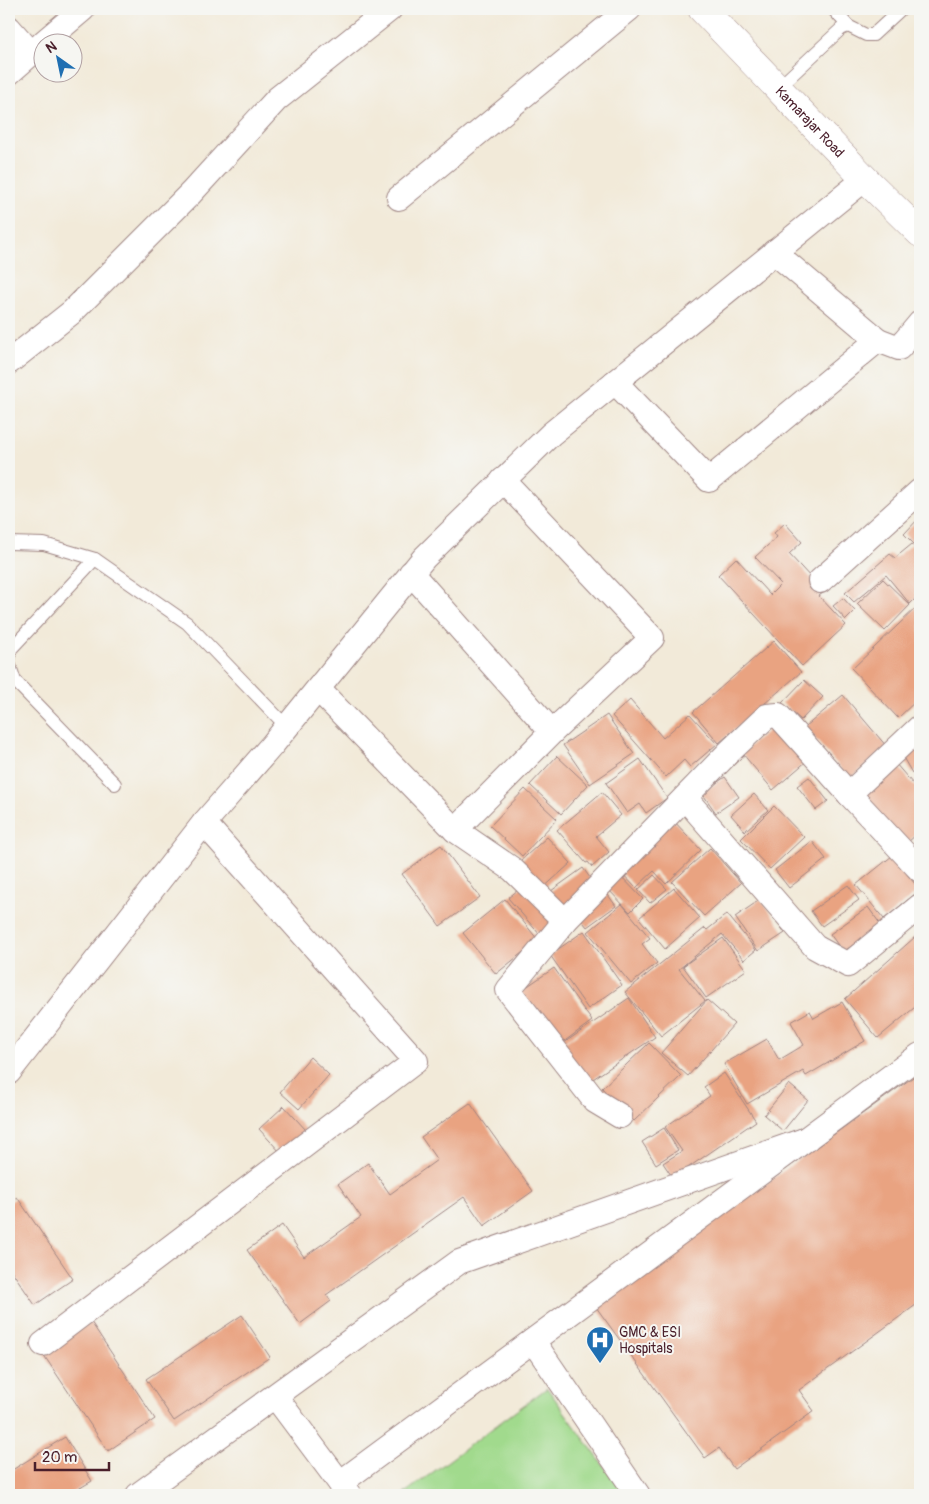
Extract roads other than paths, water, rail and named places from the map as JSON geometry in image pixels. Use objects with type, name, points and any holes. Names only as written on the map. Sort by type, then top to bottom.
[{"type":"main road","name":"Kamarajar Road","points":[[702,9],[865,179],[920,233]]},
{"type":"street","points":[[56,32],[83,9]]},
{"type":"street","points":[[9,362],[72,312],[191,193],[277,99],[390,9]]},
{"type":"street","points":[[399,198],[629,9]]},
{"type":"street","points":[[9,28],[32,43]]},
{"type":"street","points":[[9,73],[32,53]]},
{"type":"street","points":[[9,1072],[204,823],[287,727],[424,558],[551,434],[865,179]]},
{"type":"street","points":[[774,252],[878,340],[899,348],[920,323]]},
{"type":"street","points":[[614,382],[709,480],[878,340]]},
{"type":"street","points":[[455,830],[552,732],[652,638],[503,480]]},
{"type":"street","points":[[820,581],[920,491]]},
{"type":"street","points":[[411,573],[552,732]]},
{"type":"street","points":[[318,689],[455,830],[512,869],[564,921]]},
{"type":"street","points":[[620,1116],[595,1101],[508,990],[564,921],[767,716],[778,715],[920,870]]},
{"type":"street","points":[[849,794],[920,727]]},
{"type":"street","points":[[685,798],[815,947],[848,965],[920,906]]},
{"type":"street","points":[[43,1344],[416,1061],[204,823]]},
{"type":"street","points":[[275,1396],[344,1489],[533,1341],[920,1056]]},
{"type":"street","points":[[138,1495],[459,1262],[807,1139]]},
{"type":"street","points":[[533,1341],[638,1495]]},
{"type":"lane","points":[[833,9],[848,26],[866,35],[873,34],[901,9]]},
{"type":"lane","points":[[778,88],[842,28],[848,26]]},
{"type":"lane","points":[[9,543],[44,544],[95,559],[186,623],[287,727]]},
{"type":"lane","points":[[95,559],[9,661],[15,681],[114,784]]},
{"type":"place","name":"GMC & ESI Hospitals","points":[[600,1364]]}]
